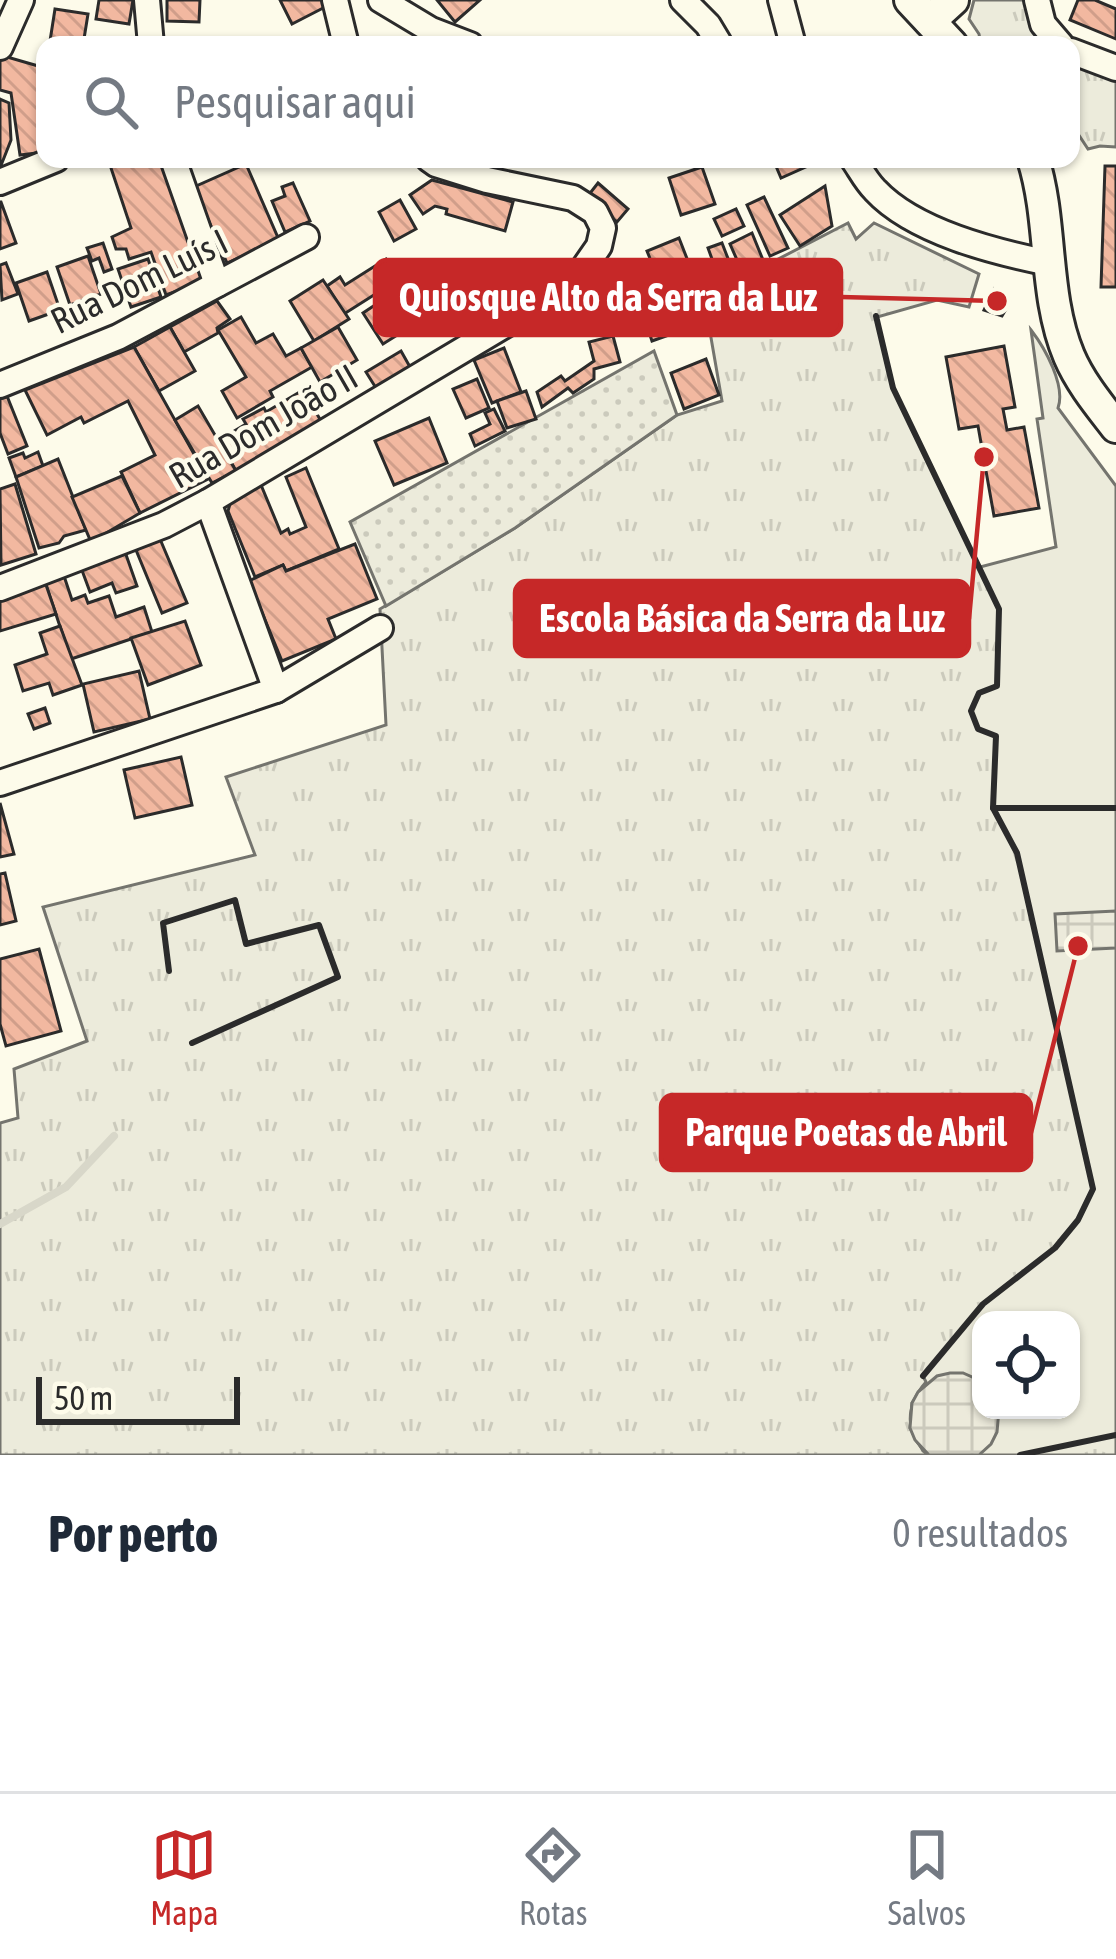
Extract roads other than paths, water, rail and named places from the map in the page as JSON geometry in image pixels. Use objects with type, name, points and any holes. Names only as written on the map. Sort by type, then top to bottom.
[{"type":"street","points":[[0,47],[21,0]]},
{"type":"street","points":[[146,0],[150,36]]},
{"type":"street","points":[[335,0],[344,36]]},
{"type":"street","points":[[381,0],[447,36]]},
{"type":"street","points":[[422,0],[431,30]]},
{"type":"street","points":[[683,0],[714,36]]},
{"type":"street","points":[[781,0],[791,36]]},
{"type":"street","points":[[1037,0],[1043,24],[1053,36]]},
{"type":"street","points":[[926,5],[946,36]]},
{"type":"street","points":[[1080,55],[1116,68]]},
{"type":"street","points":[[0,182],[36,167]]},
{"type":"street","points":[[176,168],[217,284]]},
{"type":"street","name":"Rua Dom João II","points":[[0,589],[164,525],[208,502],[523,314],[581,272],[599,246],[603,228],[595,212],[573,198],[449,168]]},
{"type":"street","points":[[859,168],[874,190],[906,215],[989,251],[1049,263]]},
{"type":"street","points":[[1036,168],[1069,355],[1116,428]]},
{"type":"street","name":"Rua Dom Luís I","points":[[0,385],[118,337],[306,237]]},
{"type":"street","points":[[208,502],[275,690]]},
{"type":"street","points":[[0,783],[275,690],[380,628]]},
{"type":"waterway","points":[[0,1224],[66,1187],[114,1136]]},
{"type":"place","name":"Quiosque Alto da Serra da Luz","points":[[997,301]]},
{"type":"place","name":"Escola Básica da Serra da Luz","points":[[984,457]]},
{"type":"place","name":"Parque Poetas de Abril","points":[[1078,946]]}]
